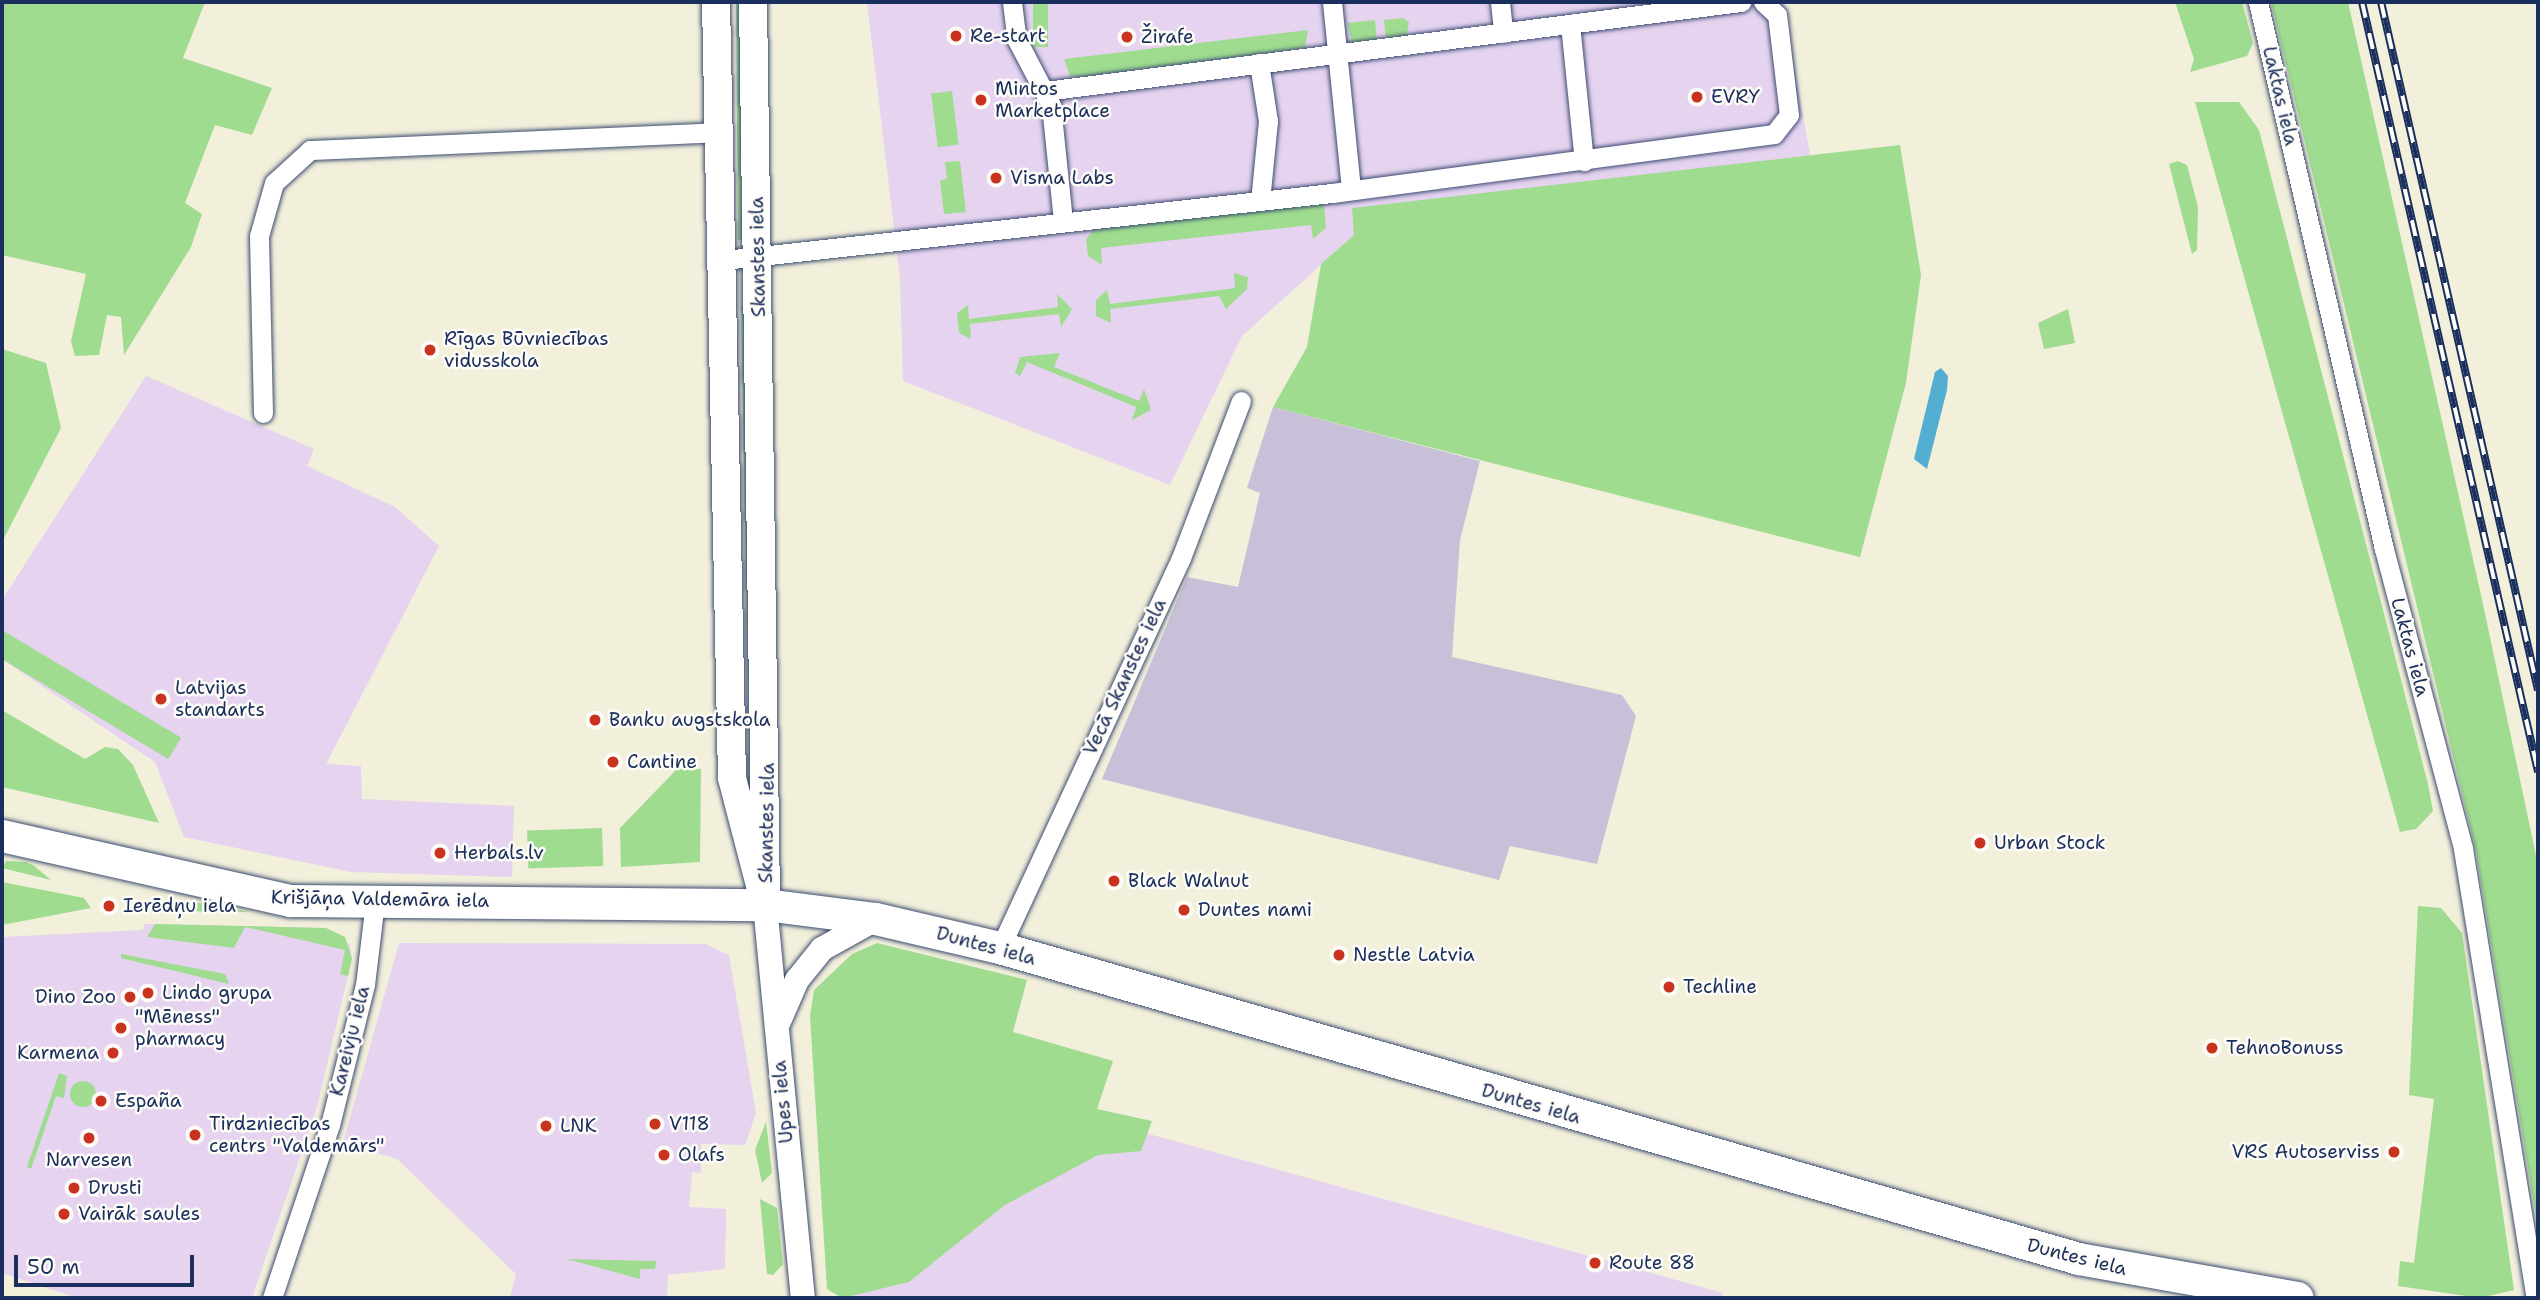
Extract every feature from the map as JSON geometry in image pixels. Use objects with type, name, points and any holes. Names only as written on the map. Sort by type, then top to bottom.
[{"type":"main road","name":"Skanstes iela","points":[[716,2],[724,260],[732,778],[765,905]]},
{"type":"main road","name":"Skanstes iela","points":[[753,2],[765,905]]},
{"type":"main road","name":"Krišjāņa Valdemāra iela","points":[[2,836],[225,891],[291,901],[765,905]]},
{"type":"main road","name":"Duntes iela","points":[[765,905],[876,919],[1000,948],[1998,1237],[2156,1275],[2298,1298]]},
{"type":"street","points":[[1012,2],[1017,40],[1045,91],[1063,222]]},
{"type":"street","points":[[1332,2],[1351,190]]},
{"type":"street","points":[[1500,2],[1503,33]]},
{"type":"street","points":[[1045,91],[1741,2]]},
{"type":"street","points":[[724,260],[1259,201],[1774,135],[1789,115],[1777,15],[1763,2]]},
{"type":"street","name":"Laktas iela","points":[[2258,2],[2381,537],[2463,849],[2536,1298]]},
{"type":"street","points":[[1570,24],[1584,161]]},
{"type":"street","points":[[1259,63],[1268,121],[1259,201]]},
{"type":"street","points":[[263,413],[259,236],[274,183],[310,150],[719,132]]},
{"type":"street","name":"Vecā Skanstes iela","points":[[1000,948],[1181,558],[1241,401]]},
{"type":"street","name":"Kareivju iela","points":[[272,1298],[330,1125],[365,985],[375,901]]},
{"type":"street","name":"Upes iela","points":[[765,905],[803,1298]]},
{"type":"street","points":[[777,1027],[797,979],[822,949],[876,919]]},
{"type":"shaded area","points":[[867,2],[1783,2],[1810,155],[1606,181],[1354,235],[1242,336],[1170,485],[903,381],[900,278]]},
{"type":"shaded area","points":[[146,376],[314,449],[307,466],[395,507],[439,546],[326,764],[361,766],[362,799],[514,806],[512,877],[351,872],[184,837],[155,762],[2,659],[2,600]]},
{"type":"shaded area","points":[[1273,407],[1480,461],[1460,540],[1452,657],[1622,695],[1636,716],[1597,864],[1510,846],[1499,880],[1102,779],[1187,577],[1238,587],[1260,493],[1247,488]]},
{"type":"shaded area","name":"Tirdzniecības centrs \"Valdemārs\"","points":[[144,924],[326,928],[350,945],[352,959],[317,1107],[252,1298],[77,1298],[2,1273],[2,937],[143,930]]},
{"type":"shaded area","points":[[399,943],[705,944],[729,955],[756,1113],[745,1145],[701,1144],[701,1173],[692,1172],[689,1207],[726,1209],[725,1269],[668,1275],[667,1298],[510,1298],[516,1274],[397,1159],[343,1143]]},
{"type":"shaded area","points":[[829,1075],[1084,1116],[1723,1293],[1721,1298],[846,1298]]},
{"type":"green space","points":[[2,2],[205,2],[183,58],[272,88],[252,135],[215,125],[185,203],[202,214],[191,247],[124,355],[121,317],[107,315],[99,355],[75,356],[71,341],[86,274],[2,255]]},
{"type":"green space","points":[[736,2],[742,2],[747,240],[738,240]]},
{"type":"green space","points":[[1033,2],[1048,2],[1048,47],[1033,47]]},
{"type":"green space","points":[[2175,2],[2242,2],[2253,43],[2247,56],[2190,72],[2194,59]]},
{"type":"green space","points":[[2271,2],[2348,2],[2483,604],[2538,865],[2538,1229],[2476,851]]},
{"type":"green space","points":[[1403,18],[1409,22],[1406,38],[1386,40],[1384,20]]},
{"type":"green space","points":[[1375,20],[1377,43],[1352,43],[1347,23]]},
{"type":"green space","points":[[1308,30],[1305,48],[1081,77],[1070,76],[1064,59]]},
{"type":"green space","points":[[952,91],[959,145],[938,147],[931,94]]},
{"type":"green space","points":[[2195,102],[2239,102],[2259,130],[2428,784],[2433,811],[2416,829],[2400,832]]},
{"type":"green space","points":[[1900,145],[1921,275],[1906,383],[1860,557],[1273,407],[1307,347],[1321,264],[1354,235],[1352,208]]},
{"type":"green space","points":[[960,161],[966,212],[944,214],[940,180],[947,179],[945,162]]},
{"type":"green space","points":[[2178,161],[2187,165],[2198,207],[2197,250],[2192,254],[2169,164]]},
{"type":"green space","points":[[1324,203],[1326,228],[1313,239],[1311,225],[1101,248],[1102,265],[1088,256],[1086,239],[1095,229]]},
{"type":"green space","points":[[1234,273],[1248,277],[1247,289],[1226,309],[1219,296],[1110,309],[1111,323],[1096,316],[1096,300],[1107,290],[1110,304],[1235,288]]},
{"type":"green space","points":[[1057,294],[1072,309],[1061,327],[1059,314],[970,324],[971,339],[959,333],[957,313],[968,305],[969,319],[1058,307]]},
{"type":"green space","points":[[741,306],[748,306],[756,772],[750,773]]},
{"type":"green space","points":[[2068,309],[2075,343],[2044,349],[2038,323]]},
{"type":"green space","points":[[2,349],[46,363],[61,428],[2,542]]},
{"type":"green space","points":[[1060,353],[1054,367],[1139,401],[1144,389],[1151,410],[1132,420],[1136,407],[1027,362],[1020,376],[1015,373],[1020,357]]},
{"type":"green space","points":[[2,630],[181,738],[168,759],[2,659]]},
{"type":"green space","points":[[2,710],[85,759],[105,747],[118,749],[133,765],[159,823],[2,787]]},
{"type":"green space","points":[[677,769],[701,769],[700,862],[621,867],[620,828]]},
{"type":"green space","points":[[602,828],[603,866],[528,869],[527,831]]},
{"type":"green space","points":[[6,861],[26,862],[51,880],[2,868]]},
{"type":"green space","points":[[2,882],[84,898],[91,908],[2,925]]},
{"type":"green space","points":[[169,900],[249,912],[157,911],[141,903]]},
{"type":"green space","points":[[2418,906],[2441,908],[2462,933],[2514,1290],[2480,1298],[2398,1286],[2400,1261],[2414,1263],[2434,1099],[2409,1095]]},
{"type":"green space","points":[[155,924],[326,928],[345,937],[352,959],[348,976],[340,974],[345,950],[245,927],[234,948],[147,937]]},
{"type":"green space","points":[[877,943],[1027,980],[1013,1032],[1113,1061],[1097,1109],[1152,1121],[1141,1151],[1098,1155],[1005,1205],[909,1282],[842,1298],[827,1289],[810,1016],[814,990],[852,954]]},
{"type":"green space","points":[[121,954],[225,974],[229,984],[121,958]]},
{"type":"green space","points":[[59,1073],[67,1076],[64,1098],[56,1096],[31,1169],[27,1167]]},
{"type":"green space","points":[[83,1081],[92,1085],[96,1094],[92,1103],[83,1107],[74,1103],[70,1094],[74,1085]]},
{"type":"green space","points":[[766,1122],[772,1173],[762,1183],[755,1150]]},
{"type":"green space","points":[[760,1199],[777,1208],[783,1264],[773,1275],[767,1274]]},
{"type":"green space","points":[[567,1259],[656,1261],[655,1269],[640,1269],[640,1279]]},
{"type":"water","points":[[1941,368],[1948,376],[1947,390],[1927,469],[1914,459],[1935,372]]},
{"type":"railway","points":[[2362,2],[2538,772]]},
{"type":"railway","points":[[2381,2],[2538,690]]},
{"type":"place","name":"Re-start","points":[[956,36]]},
{"type":"place","name":"Žirafe","points":[[1127,37]]},
{"type":"place","name":"EVRY","points":[[1697,97]]},
{"type":"place","name":"Mintos Marketplace","points":[[981,100]]},
{"type":"place","name":"Visma Labs","points":[[996,178]]},
{"type":"place","name":"Rīgas Būvniecības vidusskola","points":[[430,350]]},
{"type":"place","name":"Latvijas standarts","points":[[161,699]]},
{"type":"place","name":"Banku augstskola","points":[[595,720]]},
{"type":"place","name":"Cantine","points":[[613,762]]},
{"type":"place","name":"Urban Stock","points":[[1980,843]]},
{"type":"place","name":"Herbals.lv","points":[[440,853]]},
{"type":"place","name":"Black Walnut","points":[[1114,881]]},
{"type":"place","name":"Ierēdņu iela","points":[[109,906]]},
{"type":"place","name":"Duntes nami","points":[[1184,910]]},
{"type":"place","name":"Nestle Latvia","points":[[1339,955]]},
{"type":"place","name":"Techline","points":[[1669,987]]},
{"type":"place","name":"Lindo grupa","points":[[148,993]]},
{"type":"place","name":"Dino Zoo","points":[[130,997]]},
{"type":"place","name":"\"Mēness\" pharmacy","points":[[121,1028]]},
{"type":"place","name":"TehnoBonuss","points":[[2212,1048]]},
{"type":"place","name":"Karmena","points":[[113,1053]]},
{"type":"place","name":"España","points":[[101,1101]]},
{"type":"place","name":"V118","points":[[655,1124]]},
{"type":"place","name":"LNK","points":[[546,1126]]},
{"type":"place","name":"Tirdzniecības centrs \"Valdemārs\"","points":[[195,1135]]},
{"type":"place","name":"Narvesen","points":[[89,1138]]},
{"type":"place","name":"VRS Autoserviss","points":[[2394,1152]]},
{"type":"place","name":"Olafs","points":[[664,1155]]},
{"type":"place","name":"Drusti","points":[[74,1188]]},
{"type":"place","name":"Vairāk saules","points":[[64,1214]]},
{"type":"place","name":"Route 88","points":[[1595,1263]]}]
